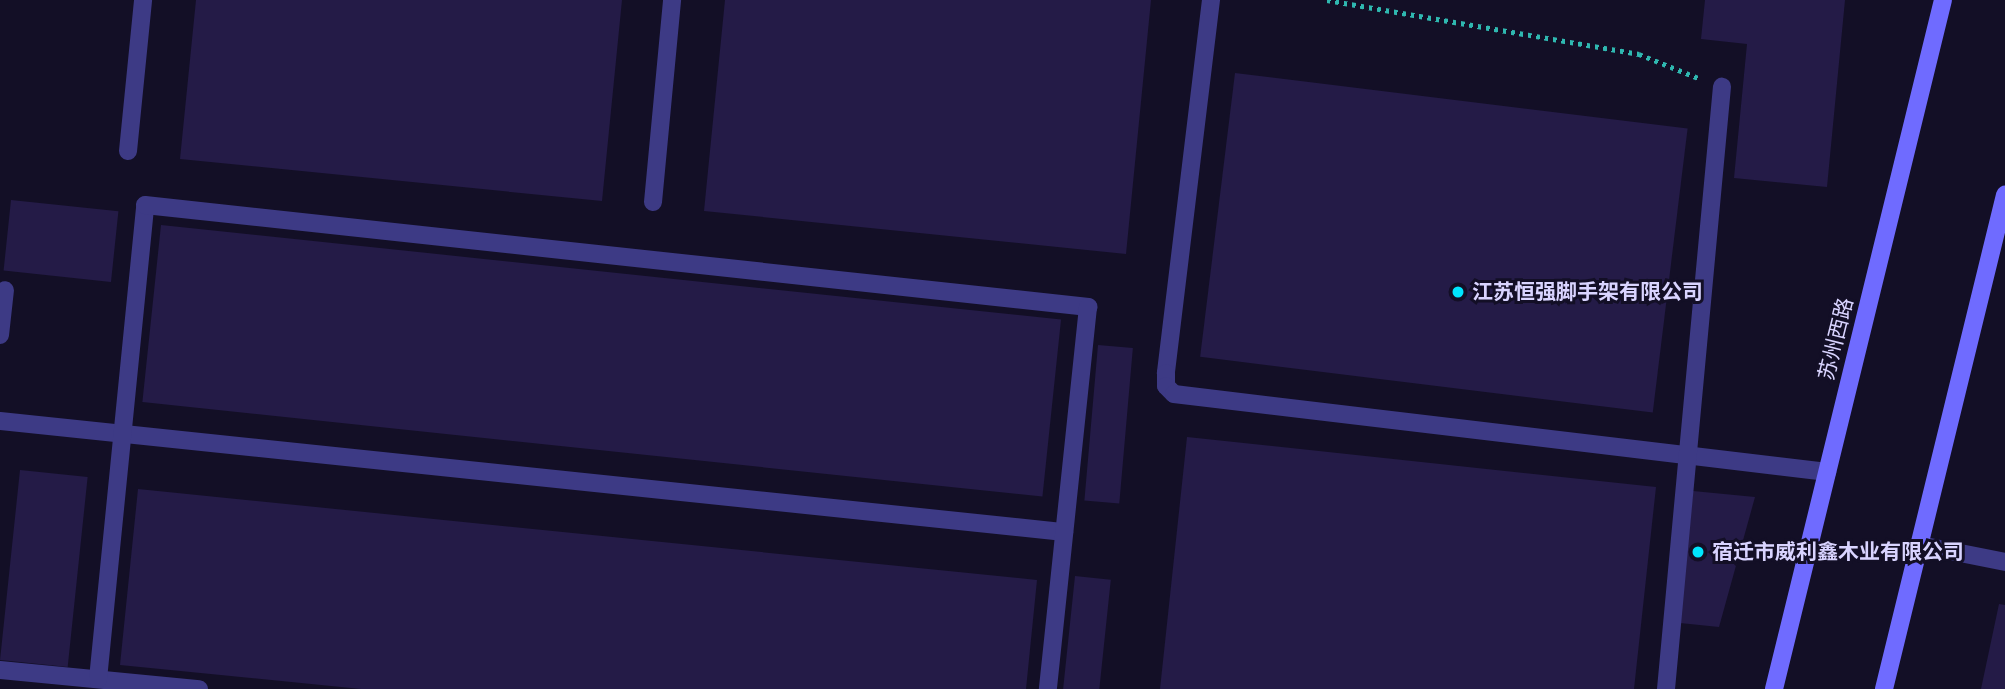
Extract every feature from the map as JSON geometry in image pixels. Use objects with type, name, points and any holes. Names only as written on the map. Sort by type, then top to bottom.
[{"type":"main road","name":"苏州西路","points":[[1774,689],[1943,0]]},
{"type":"main road","points":[[1884,689],[2005,195]]},
{"type":"lane","points":[[128,151],[143,0]]},
{"type":"lane","points":[[653,202],[672,0]]},
{"type":"lane","points":[[1212,0],[1166,386],[1191,396],[1827,472]]},
{"type":"lane","points":[[1666,689],[1722,87]]},
{"type":"lane","points":[[98,679],[145,205],[1088,307],[1048,689]]},
{"type":"lane","points":[[0,335],[5,290]]},
{"type":"lane","points":[[0,421],[1064,532]]},
{"type":"lane","points":[[1920,545],[2005,562]]},
{"type":"lane","points":[[0,670],[199,689]]},
{"type":"path","points":[[1326,0],[1639,54],[1722,87]]},
{"type":"building","points":[[196,0],[622,0],[602,201],[180,159]]},
{"type":"building","points":[[725,0],[1151,0],[1126,254],[704,211]]},
{"type":"building","points":[[1705,0],[1845,0],[1827,187],[1734,178],[1747,44],[1701,39]]},
{"type":"building","points":[[1235,73],[1688,129],[1653,412],[1200,357]]},
{"type":"building","points":[[11,200],[118,211],[111,282],[4,271]]},
{"type":"building","points":[[161,225],[1061,320],[1042,497],[142,402]]},
{"type":"building","points":[[1098,345],[1133,348],[1119,503],[1084,500]]},
{"type":"building","points":[[1187,437],[1656,487],[1634,689],[1160,689]]},
{"type":"building","points":[[20,470],[88,477],[68,667],[0,660]]},
{"type":"building","points":[[138,489],[1037,580],[1026,689],[361,689],[120,665]]},
{"type":"building","points":[[1693,491],[1755,497],[1719,627],[1680,623]]},
{"type":"building","points":[[1075,576],[1111,580],[1099,689],[1063,689]]},
{"type":"building","points":[[1999,604],[2005,605],[2005,689],[1981,689]]},
{"type":"place","name":"江苏恒强脚手架有限公司","points":[[1458,292]]},
{"type":"place","name":"宿迁市威利鑫木业有限公司","points":[[1698,552]]}]
